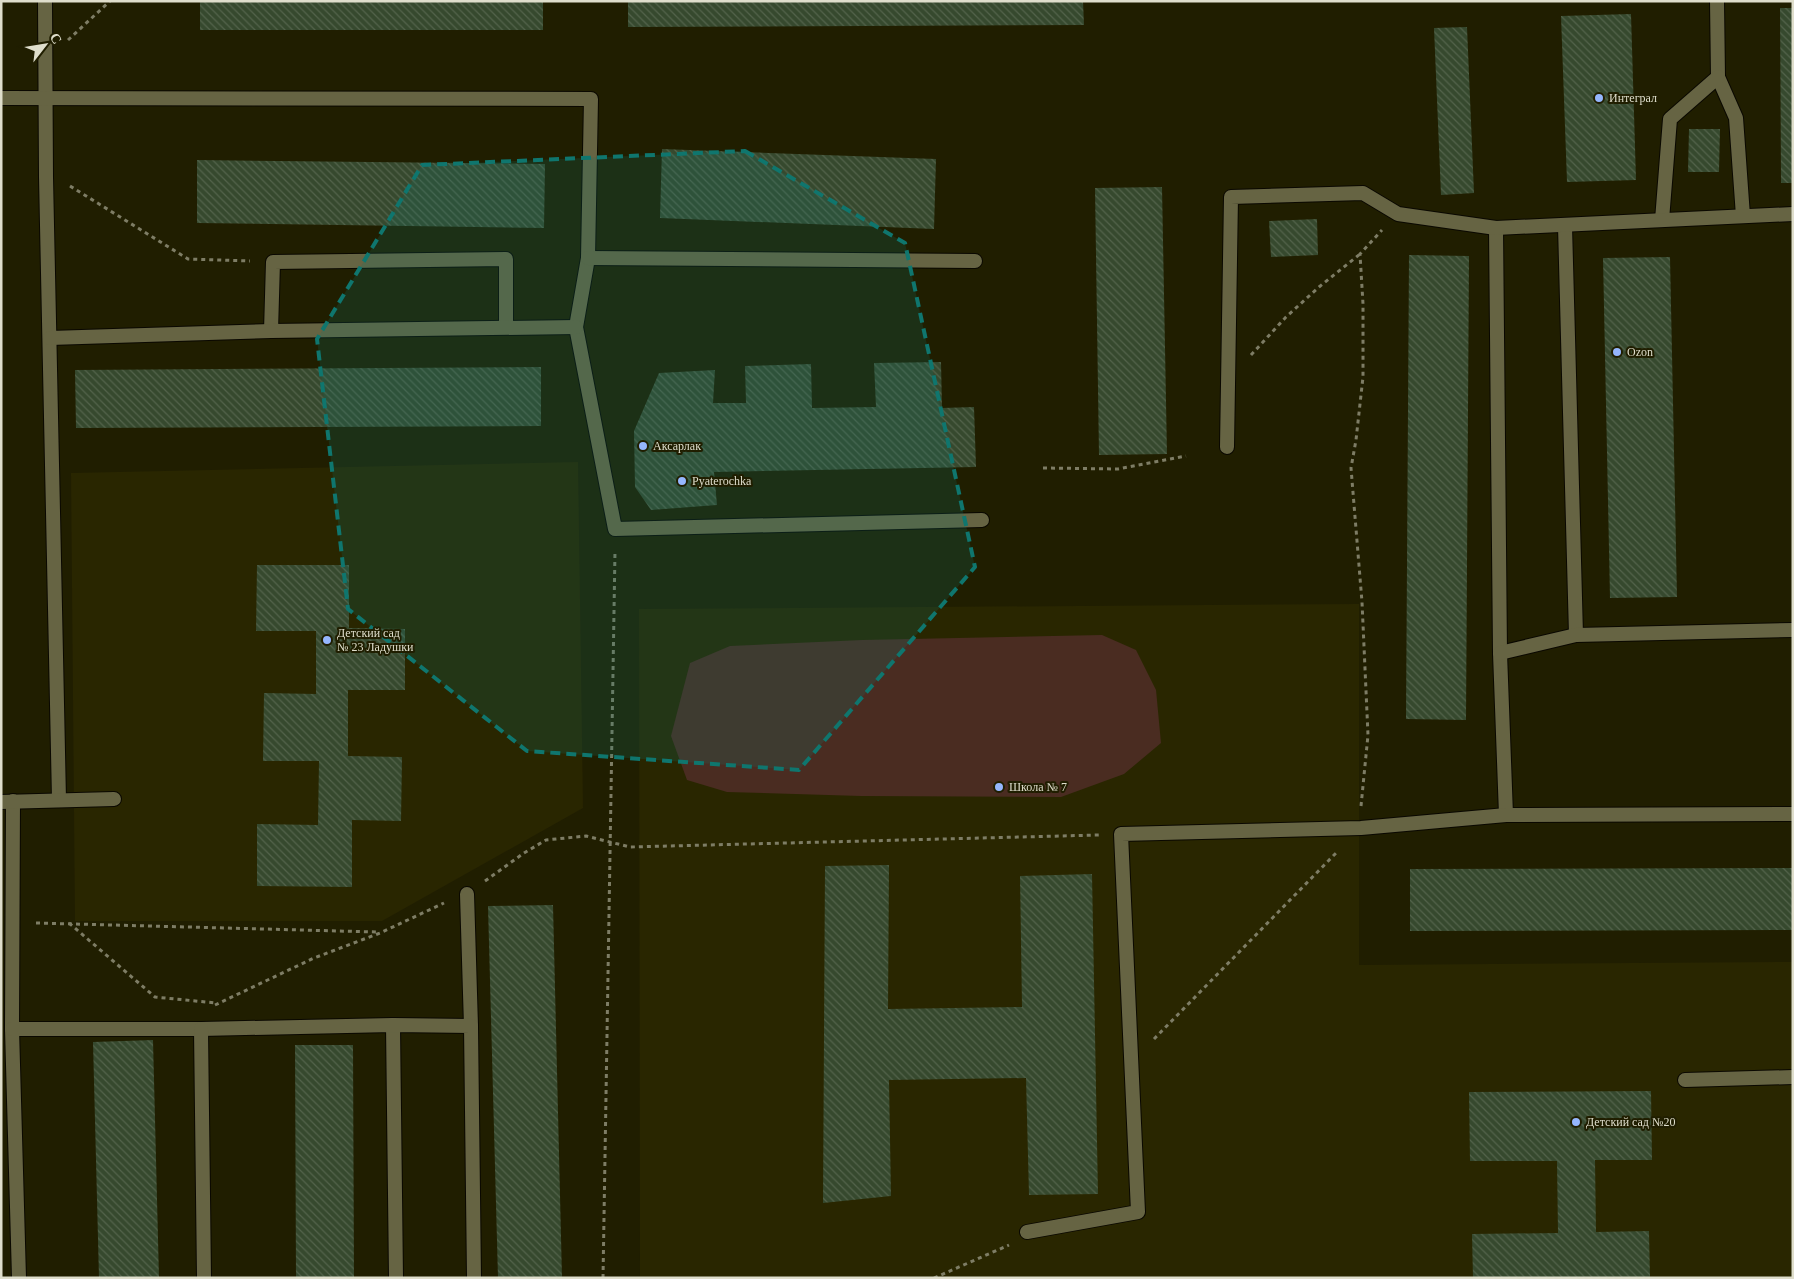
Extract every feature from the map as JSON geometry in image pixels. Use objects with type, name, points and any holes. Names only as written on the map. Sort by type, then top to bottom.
[{"type":"lane","points":[[45,1],[46,177],[59,800]]},
{"type":"lane","points":[[1717,1],[1718,77],[1736,118],[1743,216]]},
{"type":"lane","points":[[1662,220],[1670,119],[1718,77]]},
{"type":"lane","points":[[1,98],[591,99],[588,258],[576,327],[615,530],[982,520]]},
{"type":"lane","points":[[1228,447],[1231,197],[1363,193],[1398,214],[1496,228],[1793,214]]},
{"type":"lane","points":[[1565,226],[1576,635]]},
{"type":"lane","points":[[1496,228],[1500,653],[1506,816]]},
{"type":"lane","points":[[588,258],[975,261]]},
{"type":"lane","points":[[271,331],[273,262],[506,259],[506,327]]},
{"type":"lane","points":[[50,338],[271,331],[576,327]]},
{"type":"lane","points":[[1500,653],[1576,635],[1793,630]]},
{"type":"lane","points":[[19,1278],[12,1029],[12,922],[7,802],[114,799]]},
{"type":"lane","points":[[1027,1232],[1138,1212],[1121,834],[1361,828],[1506,816],[1793,814]]},
{"type":"lane","points":[[467,894],[472,1026],[474,1278]]},
{"type":"lane","points":[[12,1029],[201,1029],[393,1025],[472,1026]]},
{"type":"lane","points":[[393,1025],[396,1278]]},
{"type":"lane","points":[[201,1029],[204,1278]]},
{"type":"lane","points":[[1685,1080],[1793,1078]]},
{"type":"path","points":[[45,62],[110,1]]},
{"type":"path","points":[[46,177],[54,177],[188,259],[273,262]]},
{"type":"path","points":[[1228,377],[1256,351],[1286,317],[1360,254],[1398,214]]},
{"type":"path","points":[[1132,1062],[1361,828],[1361,797],[1368,734],[1362,602],[1351,468],[1363,377],[1363,304],[1360,254]]},
{"type":"path","points":[[1043,468],[1118,468],[1186,456]]},
{"type":"path","points":[[603,1278],[615,530]]},
{"type":"path","points":[[69,923],[155,997],[216,1003],[314,958],[467,894],[546,840],[586,836],[630,847],[1121,834]]},
{"type":"path","points":[[12,922],[380,932]]},
{"type":"path","points":[[201,1029],[216,1003]]},
{"type":"path","points":[[934,1278],[1008,1246],[1027,1232]]},
{"type":"highlighted area","points":[[745,151],[905,243],[975,567],[799,770],[527,751],[348,609],[317,339],[422,165]]},
{"type":"shaded area","name":"Детский сад № 23 Ладушки","points":[[578,462],[583,808],[382,921],[75,921],[71,473]]},
{"type":"shaded area","name":"Школа № 7","points":[[1359,604],[1359,965],[1793,962],[1793,1278],[640,1278],[639,609]]},
{"type":"shaded area","points":[[1102,635],[1136,650],[1156,690],[1161,743],[1124,774],[1061,797],[861,796],[727,792],[687,780],[671,736],[690,663],[730,646],[862,640]]},
{"type":"building","points":[[200,1],[543,1],[543,30],[200,30]]},
{"type":"building","points":[[628,1],[1083,1],[1084,25],[628,27]]},
{"type":"building","points":[[1780,8],[1793,8],[1793,183],[1781,183]]},
{"type":"building","name":"Интеграл","points":[[1631,14],[1636,180],[1567,182],[1561,16]]},
{"type":"building","points":[[1467,27],[1474,193],[1441,195],[1434,28]]},
{"type":"building","points":[[1689,129],[1720,129],[1719,172],[1688,172]]},
{"type":"building","points":[[662,149],[936,159],[934,229],[660,218]]},
{"type":"building","points":[[197,160],[545,164],[544,228],[197,223]]},
{"type":"building","points":[[1162,187],[1167,454],[1099,455],[1095,188]]},
{"type":"building","points":[[1317,219],[1318,255],[1271,257],[1269,221]]},
{"type":"building","points":[[1409,255],[1469,256],[1466,720],[1406,719]]},
{"type":"building","points":[[1670,257],[1677,597],[1610,598],[1603,258]]},
{"type":"building","points":[[941,362],[942,408],[974,407],[976,467],[714,472],[717,505],[651,510],[635,487],[634,431],[659,373],[715,370],[713,403],[746,403],[745,366],[811,364],[812,408],[876,407],[874,363]]},
{"type":"building","points":[[541,367],[541,426],[76,428],[75,370]]},
{"type":"building","points":[[257,565],[349,565],[349,628],[405,629],[405,690],[348,690],[348,756],[402,757],[401,821],[352,820],[352,887],[257,886],[257,824],[318,825],[319,761],[263,761],[264,693],[316,694],[316,631],[256,631]]},
{"type":"building","points":[[889,865],[888,1009],[1022,1007],[1020,876],[1092,874],[1098,1194],[1029,1195],[1026,1078],[889,1080],[891,1196],[823,1203],[825,866]]},
{"type":"building","points":[[1793,868],[1793,930],[1410,931],[1410,869]]},
{"type":"building","points":[[553,905],[562,1278],[498,1278],[488,906]]},
{"type":"building","points":[[153,1040],[159,1278],[99,1278],[93,1042]]},
{"type":"building","points":[[295,1045],[353,1045],[354,1278],[296,1278]]},
{"type":"building","points":[[1651,1091],[1652,1160],[1595,1160],[1596,1232],[1649,1231],[1650,1278],[1473,1278],[1472,1234],[1558,1233],[1557,1161],[1470,1161],[1469,1092]]},
{"type":"place","name":"Интеграл","points":[[1599,98]]},
{"type":"place","name":"Ozon","points":[[1617,352]]},
{"type":"place","name":"Аксарлак","points":[[643,446]]},
{"type":"place","name":"Pyaterochka","points":[[682,481]]},
{"type":"place","name":"Детский сад № 23 Ладушки","points":[[327,640]]},
{"type":"place","name":"Школа № 7","points":[[999,787]]},
{"type":"place","name":"Детский сад №20","points":[[1576,1122]]}]
